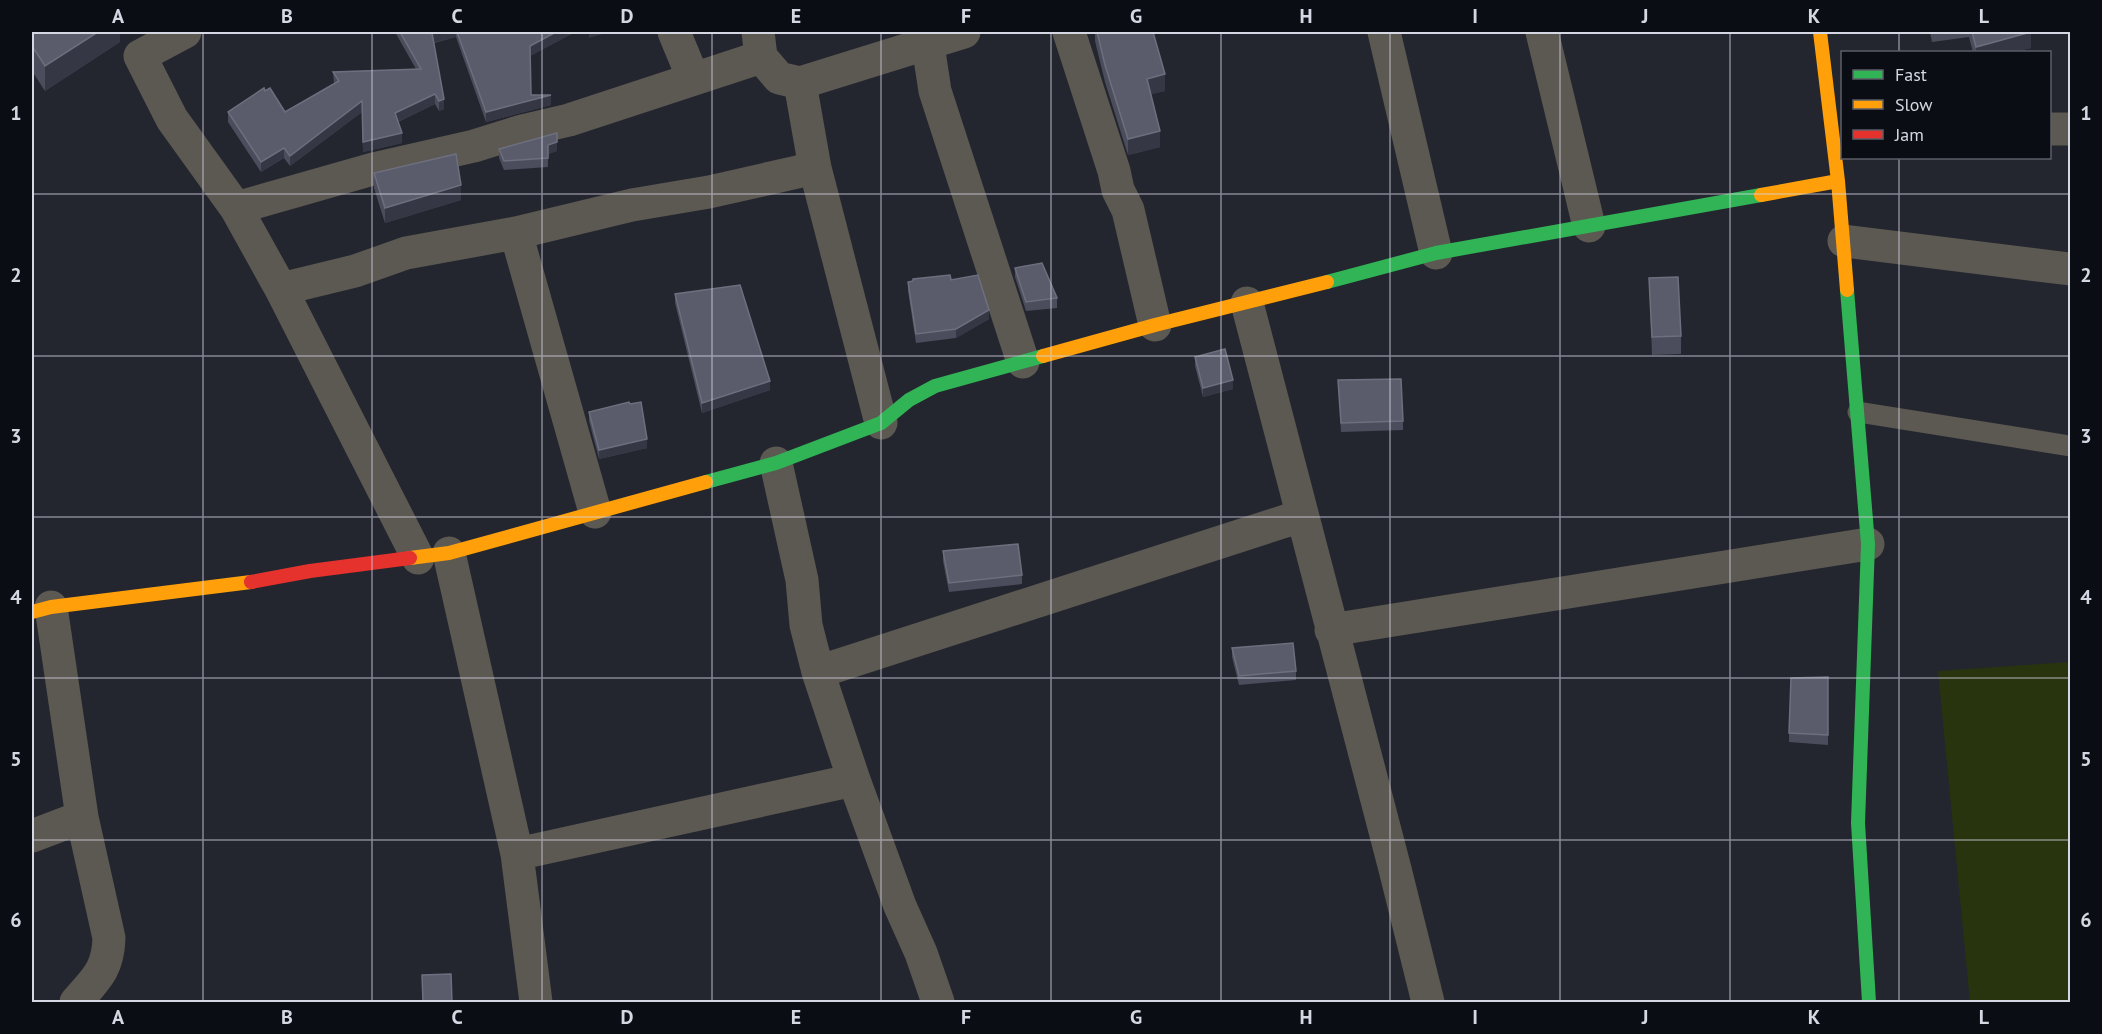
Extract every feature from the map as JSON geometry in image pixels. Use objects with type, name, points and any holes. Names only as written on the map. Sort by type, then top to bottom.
[{"type":"street","points":[[185,32],[140,56],[172,119],[236,208],[434,556],[517,854],[536,1002]]},
{"type":"street","points":[[674,32],[693,78]]},
{"type":"street","points":[[236,208],[374,169],[474,146],[569,120],[693,78],[759,44],[778,78],[800,83],[927,37],[964,32]]},
{"type":"street","points":[[1069,32],[1114,171],[1118,190],[1128,210],[1155,325]]},
{"type":"street","points":[[1384,32],[1436,253]]},
{"type":"street","points":[[1542,32],[1589,226]]},
{"type":"street","points":[[1820,32],[1838,138],[1838,181],[1868,544],[1858,823],[1869,1002]]},
{"type":"street","points":[[927,37],[935,91],[1023,362]]},
{"type":"street","points":[[800,83],[815,168],[881,423]]},
{"type":"street","points":[[2051,129],[2070,129]]},
{"type":"street","points":[[281,289],[355,271],[406,253],[516,232],[632,205],[710,192],[815,168]]},
{"type":"street","points":[[76,1002],[100,974],[108,956],[109,938],[82,817],[41,610],[270,579],[310,571],[434,556],[776,463],[881,423],[909,400],[935,386],[1155,325],[1436,253],[1838,181]]},
{"type":"street","points":[[516,232],[595,512]]},
{"type":"street","points":[[1844,241],[2070,269]]},
{"type":"street","points":[[1247,303],[1428,1002]]},
{"type":"street","points":[[776,463],[802,580],[806,625],[819,672],[854,780],[938,1002]]},
{"type":"street","points":[[819,672],[1301,516]]},
{"type":"street","points":[[1331,630],[1868,544]]},
{"type":"street","points":[[517,854],[854,780]]},
{"type":"street","points":[[32,836],[82,817]]},
{"type":"lane","points":[[1858,412],[2070,446]]},
{"type":"green space","points":[[2070,662],[2070,1002],[1970,1002],[1938,671]]},
{"type":"building","points":[[32,32],[98,32],[45,66],[32,46]]},
{"type":"building","points":[[400,32],[437,32],[432,33],[444,99],[439,101],[435,94],[395,113],[402,133],[363,142],[362,101],[290,156],[284,148],[261,162],[228,112],[264,88],[265,91],[270,88],[285,112],[339,81],[333,72],[421,69]]},
{"type":"building","points":[[457,32],[556,32],[530,46],[531,95],[551,95],[486,112]]},
{"type":"building","points":[[1097,32],[1153,32],[1165,74],[1147,79],[1160,131],[1128,139]]},
{"type":"building","points":[[1972,32],[2031,32],[1976,47]]},
{"type":"building","points":[[557,133],[557,142],[548,145],[548,158],[504,161],[499,149]]},
{"type":"building","points":[[456,154],[461,185],[385,208],[374,173]]},
{"type":"building","points":[[1042,263],[1057,298],[1026,302],[1015,268]]},
{"type":"building","points":[[950,275],[951,280],[978,275],[989,310],[956,329],[916,334],[908,282],[913,279]]},
{"type":"building","points":[[1678,277],[1681,336],[1652,337],[1649,278]]},
{"type":"building","points":[[740,285],[770,381],[702,403],[675,294]]},
{"type":"building","points":[[1225,349],[1233,380],[1203,388],[1195,357]]},
{"type":"building","points":[[1401,379],[1403,421],[1341,423],[1338,380]]},
{"type":"building","points":[[629,402],[630,404],[641,402],[647,439],[599,450],[589,412]]},
{"type":"building","points":[[1018,544],[1022,575],[949,583],[943,551]]},
{"type":"building","points":[[1293,643],[1296,671],[1239,676],[1232,648]]},
{"type":"building","points":[[1828,677],[1828,735],[1789,733],[1791,678]]},
{"type":"building","points":[[451,974],[452,1002],[423,1002],[422,975]]},
{"type":"traffic: fast","points":[[1327,282],[1436,253],[1761,195]]},
{"type":"traffic: fast","points":[[1847,290],[1868,544],[1858,823],[1869,1002]]},
{"type":"traffic: fast","points":[[706,482],[776,463],[881,423],[909,400],[935,386],[1043,356]]},
{"type":"traffic: slow","points":[[1820,32],[1838,181],[1847,290]]},
{"type":"traffic: slow","points":[[1761,195],[1838,181]]},
{"type":"traffic: slow","points":[[1043,356],[1327,282]]},
{"type":"traffic: slow","points":[[410,558],[449,553],[706,482]]},
{"type":"traffic: slow","points":[[32,612],[51,607],[251,582]]},
{"type":"traffic: jam","points":[[251,582],[310,571],[410,558]]}]
